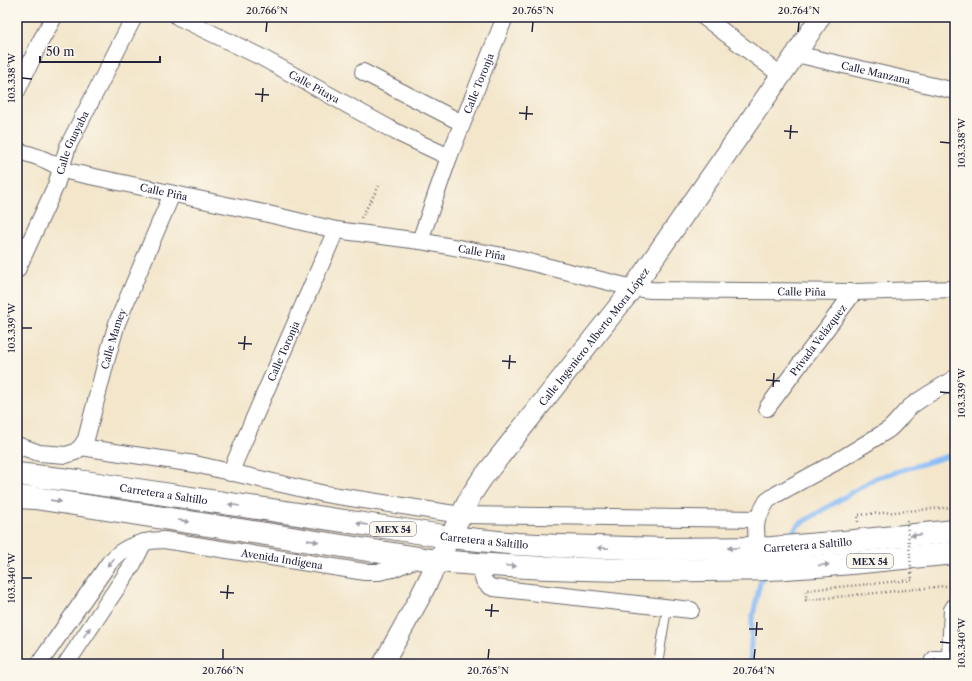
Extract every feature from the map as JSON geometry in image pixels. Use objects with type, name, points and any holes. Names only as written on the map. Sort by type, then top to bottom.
[{"type":"main road","name":"Carretera a Saltillo","points":[[27,475],[450,537],[517,544],[666,549],[764,548],[844,542],[955,530]]},
{"type":"main road","name":"MEX 54","points":[[17,497],[35,498],[90,506],[429,560],[481,565],[612,570],[749,569],[839,564],[955,553]]},
{"type":"street","points":[[17,91],[40,42],[54,17]]},
{"type":"street","name":"Calle Guayaba","points":[[17,270],[56,185],[68,146],[134,17]]},
{"type":"street","name":"Calle Pitaya","points":[[178,17],[261,57],[396,132],[449,157]]},
{"type":"street","name":"Calle Toronja","points":[[420,241],[449,157],[505,17]]},
{"type":"street","points":[[704,17],[781,75]]},
{"type":"street","name":"Calle Ingeniero Alberto Mora López","points":[[383,664],[419,599],[429,560],[450,537],[470,497],[481,480],[633,288],[796,54],[820,17]]},
{"type":"street","name":"Calle Manzana","points":[[796,54],[955,91]]},
{"type":"street","points":[[363,72],[462,123]]},
{"type":"street","name":"Calle Piña","points":[[17,151],[43,158],[61,169],[71,172],[336,230],[420,241],[509,257],[633,288],[651,290],[854,292],[955,289]]},
{"type":"street","name":"Calle Mamey","points":[[81,447],[86,439],[106,358],[117,323],[172,194]]},
{"type":"street","name":"Calle Toronja","points":[[230,472],[336,230]]},
{"type":"street","name":"Privada Velázquez","points":[[767,408],[854,292]]},
{"type":"street","points":[[764,548],[756,526],[757,519],[767,501],[836,462],[888,430],[895,425],[909,408],[955,378]]},
{"type":"street","points":[[17,445],[39,453],[66,455],[76,452],[81,447],[195,464],[325,494],[461,515],[757,519]]},
{"type":"street","points":[[27,475],[39,453]]},
{"type":"street","name":"Avenida Indígena","points":[[39,664],[109,563],[121,552],[144,542],[164,540],[365,572],[379,572],[429,560]]},
{"type":"street","points":[[66,664],[133,564],[144,542]]},
{"type":"street","points":[[481,565],[484,582],[494,588],[691,610]]},
{"type":"lane","points":[[946,655],[948,609],[951,604],[955,602]]},
{"type":"lane","points":[[658,664],[668,608]]},
{"type":"lane","points":[[928,664],[929,659],[933,655],[955,656]]},
{"type":"path","points":[[353,232],[379,186]]},
{"type":"path","points":[[859,525],[858,515],[955,507]]},
{"type":"path","points":[[907,521],[912,580],[806,590],[806,600],[955,585]]},
{"type":"waterway","points":[[788,540],[798,525],[876,478],[955,454]]},
{"type":"waterway","points":[[750,664],[752,620],[760,583],[765,575]]}]
